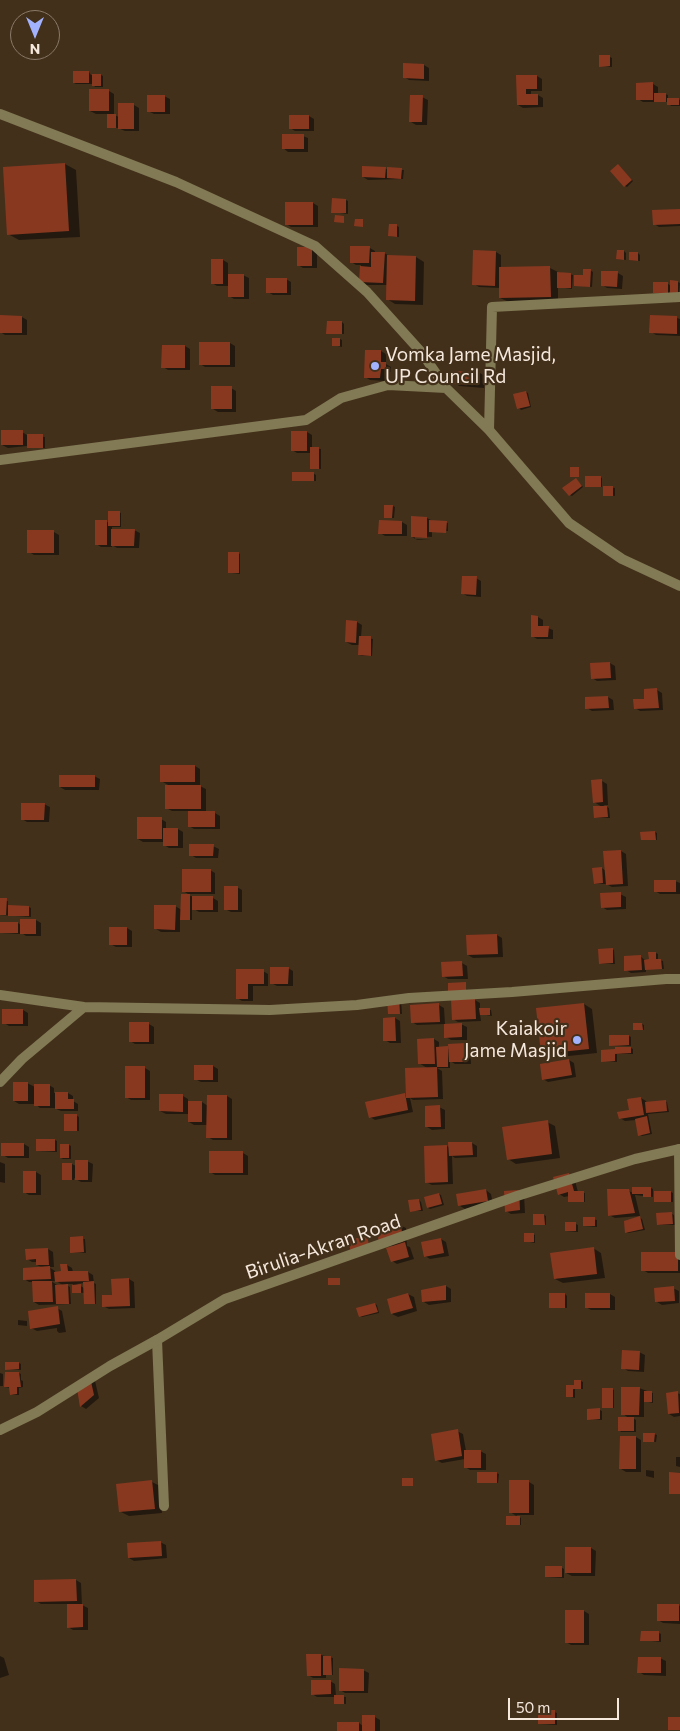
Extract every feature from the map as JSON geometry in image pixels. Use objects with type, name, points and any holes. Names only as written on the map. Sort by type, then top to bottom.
[{"type":"street","points":[[0,114],[176,182],[316,246],[366,292],[422,353],[446,388],[489,430],[569,524],[622,558],[680,586]]},
{"type":"street","points":[[489,430],[492,307],[680,297]]},
{"type":"street","points":[[0,460],[306,420],[341,398],[388,385],[446,388]]},
{"type":"street","points":[[0,995],[84,1007],[270,1010],[357,1005],[409,998],[680,979]]},
{"type":"street","points":[[0,1082],[22,1059],[84,1007]]},
{"type":"street","points":[[679,1149],[680,1255]]},
{"type":"street","name":"Birulia-Akran Road","points":[[0,1430],[36,1412],[110,1366],[225,1299],[517,1196],[635,1159],[679,1149]]},
{"type":"street","points":[[157,1340],[164,1506]]},
{"type":"building","points":[[599,55],[610,55],[610,66],[599,67]]},
{"type":"building","points":[[403,63],[424,64],[424,79],[403,78]]},
{"type":"building","points":[[73,71],[89,71],[89,83],[73,83]]},
{"type":"building","points":[[92,74],[101,74],[101,86],[92,86]]},
{"type":"building","points":[[516,75],[537,75],[537,89],[526,89],[526,94],[538,94],[538,105],[517,105]]},
{"type":"building","points":[[653,82],[653,100],[636,100],[636,83]]},
{"type":"building","points":[[89,89],[109,89],[109,111],[89,111]]},
{"type":"building","points":[[654,93],[666,93],[666,102],[654,102]]},
{"type":"building","points":[[147,95],[165,95],[165,112],[147,112]]},
{"type":"building","points":[[410,95],[423,95],[422,122],[409,122]]},
{"type":"building","points":[[667,98],[679,98],[679,105],[667,105]]},
{"type":"building","points":[[118,103],[134,103],[134,129],[118,129]]},
{"type":"building","points":[[107,114],[116,114],[116,128],[107,128]]},
{"type":"building","points":[[289,115],[309,115],[309,129],[289,129]]},
{"type":"building","points":[[282,134],[304,134],[304,149],[282,149]]},
{"type":"building","points":[[65,163],[69,231],[7,235],[3,167]]},
{"type":"building","points":[[618,164],[632,180],[624,187],[610,171]]},
{"type":"building","points":[[362,166],[386,167],[385,178],[362,177]]},
{"type":"building","points":[[387,167],[402,168],[401,179],[387,178]]},
{"type":"building","points":[[332,198],[346,199],[346,213],[331,213]]},
{"type":"building","points":[[285,202],[313,202],[313,225],[285,225]]},
{"type":"building","points":[[680,209],[680,224],[653,225],[652,210]]},
{"type":"building","points":[[335,215],[344,216],[344,223],[334,222]]},
{"type":"building","points":[[355,219],[363,219],[363,227],[354,226]]},
{"type":"building","points":[[389,224],[397,224],[397,237],[388,236]]},
{"type":"building","points":[[350,246],[370,246],[369,263],[350,263]]},
{"type":"building","points":[[297,247],[312,247],[312,266],[297,266]]},
{"type":"building","points":[[473,250],[496,251],[495,286],[472,285]]},
{"type":"building","points":[[617,250],[624,250],[624,260],[616,259]]},
{"type":"building","points":[[371,252],[385,252],[383,283],[359,282],[360,266],[371,267]]},
{"type":"building","points":[[629,252],[638,252],[638,261],[629,260]]},
{"type":"building","points":[[387,255],[416,256],[415,301],[386,300]]},
{"type":"building","points":[[211,259],[223,259],[223,284],[211,284]]},
{"type":"building","points":[[550,266],[551,297],[499,298],[499,267]]},
{"type":"building","points":[[583,269],[591,269],[590,287],[574,286],[574,275],[583,275]]},
{"type":"building","points":[[601,271],[618,271],[617,287],[601,286]]},
{"type":"building","points":[[557,272],[571,273],[571,288],[557,288]]},
{"type":"building","points":[[228,274],[244,274],[244,297],[228,297]]},
{"type":"building","points":[[266,278],[287,278],[287,293],[266,293]]},
{"type":"building","points":[[670,280],[678,281],[678,293],[670,293]]},
{"type":"building","points":[[653,282],[668,282],[668,293],[653,293]]},
{"type":"building","points":[[0,315],[22,316],[22,333],[0,333]]},
{"type":"building","points":[[650,315],[677,316],[677,334],[649,333]]},
{"type":"building","points":[[327,321],[342,321],[342,334],[326,334]]},
{"type":"building","points":[[332,338],[340,338],[340,346],[332,346]]},
{"type":"building","points":[[199,342],[230,342],[230,365],[199,365]]},
{"type":"building","points":[[162,345],[185,345],[185,368],[161,368]]},
{"type":"building","name":"Vomka Jame Masjid, UP Council Rd","points":[[365,350],[381,350],[381,362],[386,362],[386,369],[381,369],[380,378],[364,378]]},
{"type":"building","points":[[453,371],[480,372],[479,385],[452,384]]},
{"type":"building","points":[[211,386],[232,386],[232,409],[211,409]]},
{"type":"building","points":[[526,391],[530,406],[517,409],[513,394]]},
{"type":"building","points":[[1,430],[23,430],[23,445],[1,445]]},
{"type":"building","points":[[291,431],[307,431],[307,451],[291,451]]},
{"type":"building","points":[[27,434],[43,434],[43,448],[27,448]]},
{"type":"building","points":[[310,447],[319,447],[319,469],[310,469]]},
{"type":"building","points":[[570,467],[579,467],[579,477],[570,477]]},
{"type":"building","points":[[292,472],[314,472],[314,481],[292,481]]},
{"type":"building","points":[[585,476],[601,476],[601,487],[585,487]]},
{"type":"building","points":[[576,478],[582,486],[569,496],[562,488]]},
{"type":"building","points":[[603,486],[613,486],[613,496],[603,496]]},
{"type":"building","points":[[384,505],[393,505],[392,518],[384,518]]},
{"type":"building","points":[[108,511],[120,511],[120,526],[108,526]]},
{"type":"building","points":[[411,516],[427,517],[427,538],[411,537]]},
{"type":"building","points":[[95,520],[107,520],[107,545],[95,545]]},
{"type":"building","points":[[379,520],[402,521],[402,534],[378,534]]},
{"type":"building","points":[[429,520],[447,521],[446,533],[429,532]]},
{"type":"building","points":[[111,529],[135,529],[134,546],[111,546]]},
{"type":"building","points":[[27,530],[54,530],[54,553],[27,553]]},
{"type":"building","points":[[228,552],[239,552],[239,573],[228,573]]},
{"type":"building","points":[[462,576],[477,576],[476,595],[461,594]]},
{"type":"building","points":[[531,615],[538,616],[538,626],[549,626],[548,637],[531,637]]},
{"type":"building","points":[[346,620],[357,621],[356,643],[345,642]]},
{"type":"building","points":[[359,636],[371,636],[371,656],[358,655]]},
{"type":"building","points":[[610,662],[611,678],[591,679],[590,663]]},
{"type":"building","points":[[657,688],[659,708],[634,709],[633,699],[644,699],[644,689]]},
{"type":"building","points":[[608,696],[609,708],[585,709],[585,697]]},
{"type":"building","points":[[160,765],[195,765],[195,782],[160,782]]},
{"type":"building","points":[[59,775],[95,775],[95,787],[59,787]]},
{"type":"building","points":[[602,779],[603,802],[593,803],[591,780]]},
{"type":"building","points":[[165,785],[201,785],[201,809],[165,809]]},
{"type":"building","points":[[21,803],[45,803],[44,820],[21,820]]},
{"type":"building","points":[[593,806],[607,806],[608,817],[594,818]]},
{"type":"building","points":[[188,811],[215,811],[215,827],[188,827]]},
{"type":"building","points":[[137,817],[162,817],[162,839],[137,839]]},
{"type":"building","points":[[163,828],[178,828],[178,846],[163,846]]},
{"type":"building","points":[[655,831],[656,840],[641,840],[640,832]]},
{"type":"building","points":[[189,844],[214,844],[213,856],[189,856]]},
{"type":"building","points":[[621,850],[623,884],[606,885],[603,851]]},
{"type":"building","points":[[602,867],[603,883],[594,884],[592,868]]},
{"type":"building","points":[[182,869],[211,869],[211,892],[182,892]]},
{"type":"building","points":[[654,880],[676,880],[676,892],[654,892]]},
{"type":"building","points":[[224,886],[238,886],[238,910],[224,910]]},
{"type":"building","points":[[621,892],[621,907],[601,908],[600,893]]},
{"type":"building","points":[[181,894],[190,894],[190,920],[180,920]]},
{"type":"building","points":[[192,896],[213,896],[213,910],[192,910]]},
{"type":"building","points":[[0,898],[7,898],[6,915],[0,915]]},
{"type":"building","points":[[8,905],[29,906],[29,916],[8,916]]},
{"type":"building","points":[[154,905],[176,905],[175,930],[154,929]]},
{"type":"building","points":[[20,919],[36,919],[36,934],[20,934]]},
{"type":"building","points":[[0,922],[18,922],[18,933],[0,933]]},
{"type":"building","points":[[109,927],[127,927],[127,945],[109,945]]},
{"type":"building","points":[[497,934],[498,954],[467,955],[466,935]]},
{"type":"building","points":[[613,948],[613,963],[599,964],[598,949]]},
{"type":"building","points":[[648,952],[656,952],[656,959],[661,959],[662,969],[645,970],[644,960],[649,959]]},
{"type":"building","points":[[641,955],[642,970],[624,971],[624,956]]},
{"type":"building","points":[[462,961],[463,976],[442,977],[441,962]]},
{"type":"building","points":[[270,967],[289,967],[288,984],[270,984]]},
{"type":"building","points":[[236,969],[264,969],[264,984],[248,984],[248,999],[236,999]]},
{"type":"building","points":[[466,982],[466,992],[448,993],[448,983]]},
{"type":"building","points":[[387,996],[399,996],[400,1014],[388,1014]]},
{"type":"building","points":[[451,999],[475,999],[476,1019],[452,1020]]},
{"type":"building","points":[[439,1003],[440,1022],[411,1023],[410,1005]]},
{"type":"building","points":[[584,1003],[589,1049],[541,1054],[536,1008]]},
{"type":"building","points":[[479,1008],[490,1008],[490,1015],[480,1015]]},
{"type":"building","points":[[2,1009],[23,1009],[23,1024],[2,1024]]},
{"type":"building","points":[[395,1017],[396,1041],[383,1041],[383,1018]]},
{"type":"building","points":[[129,1022],[149,1022],[149,1042],[129,1042]]},
{"type":"building","points":[[462,1023],[462,1037],[444,1038],[444,1024]]},
{"type":"building","points":[[633,1023],[642,1023],[643,1030],[633,1030]]},
{"type":"building","points":[[609,1035],[629,1035],[629,1045],[609,1046]]},
{"type":"building","points":[[434,1038],[435,1064],[418,1064],[417,1039]]},
{"type":"building","points":[[466,1043],[466,1062],[449,1062],[448,1044]]},
{"type":"building","points":[[448,1046],[448,1067],[437,1067],[436,1047]]},
{"type":"building","points":[[615,1047],[631,1047],[631,1053],[615,1054],[615,1061],[601,1062],[601,1050],[615,1049]]},
{"type":"building","points":[[569,1059],[572,1075],[542,1080],[540,1064]]},
{"type":"building","points":[[194,1065],[213,1065],[213,1080],[194,1080]]},
{"type":"building","points":[[125,1066],[145,1066],[145,1098],[125,1098]]},
{"type":"building","points":[[437,1067],[438,1097],[406,1098],[405,1068]]},
{"type":"building","points":[[13,1082],[28,1082],[28,1101],[13,1101]]},
{"type":"building","points":[[34,1084],[50,1084],[50,1106],[34,1106]]},
{"type":"building","points":[[55,1092],[68,1092],[68,1099],[74,1099],[74,1109],[55,1109]]},
{"type":"building","points":[[405,1093],[408,1110],[369,1118],[365,1102]]},
{"type":"building","points":[[159,1094],[183,1094],[183,1112],[159,1111]]},
{"type":"building","points":[[207,1095],[227,1095],[227,1138],[206,1138]]},
{"type":"building","points":[[641,1097],[644,1115],[619,1119],[617,1112],[629,1110],[627,1099]]},
{"type":"building","points":[[666,1100],[667,1111],[646,1113],[645,1102]]},
{"type":"building","points":[[188,1101],[202,1101],[202,1122],[188,1122]]},
{"type":"building","points":[[440,1105],[441,1127],[425,1127],[425,1106]]},
{"type":"building","points":[[64,1114],[77,1114],[77,1131],[64,1131]]},
{"type":"building","points":[[647,1116],[650,1133],[638,1136],[635,1119]]},
{"type":"building","points":[[548,1120],[552,1154],[507,1160],[502,1127]]},
{"type":"building","points":[[36,1139],[55,1139],[55,1151],[36,1151]]},
{"type":"building","points":[[448,1142],[472,1142],[473,1155],[449,1156]]},
{"type":"building","points":[[1,1143],[24,1143],[24,1156],[1,1156]]},
{"type":"building","points":[[60,1144],[69,1144],[69,1158],[60,1158]]},
{"type":"building","points":[[447,1145],[448,1182],[425,1183],[424,1146]]},
{"type":"building","points":[[209,1151],[243,1151],[243,1173],[209,1173]]},
{"type":"building","points":[[75,1160],[88,1160],[88,1180],[75,1180]]},
{"type":"building","points":[[62,1163],[72,1163],[72,1180],[62,1180]]},
{"type":"building","points":[[23,1171],[36,1171],[36,1193],[23,1193]]},
{"type":"building","points":[[569,1173],[574,1191],[584,1191],[584,1202],[568,1202],[568,1192],[558,1195],[553,1177]]},
{"type":"building","points":[[632,1187],[651,1187],[651,1197],[643,1197],[643,1194],[632,1194]]},
{"type":"building","points":[[486,1189],[488,1201],[458,1206],[456,1194]]},
{"type":"building","points":[[607,1189],[629,1189],[635,1213],[608,1216]]},
{"type":"building","points":[[519,1190],[520,1210],[505,1212],[504,1191]]},
{"type":"building","points":[[654,1191],[671,1191],[671,1202],[654,1202]]},
{"type":"building","points":[[439,1193],[442,1204],[427,1208],[424,1197]]},
{"type":"building","points":[[419,1199],[421,1210],[410,1212],[408,1200]]},
{"type":"building","points":[[672,1212],[673,1224],[657,1225],[656,1213]]},
{"type":"building","points":[[533,1214],[544,1214],[545,1225],[533,1225]]},
{"type":"building","points":[[640,1216],[643,1229],[625,1233],[624,1221]]},
{"type":"building","points":[[583,1217],[595,1217],[595,1226],[583,1226]]},
{"type":"building","points":[[565,1222],[576,1222],[576,1231],[565,1231]]},
{"type":"building","points":[[401,1224],[403,1242],[379,1245],[377,1227]]},
{"type":"building","points":[[524,1233],[534,1233],[534,1242],[524,1242]]},
{"type":"building","points":[[83,1236],[84,1252],[70,1253],[70,1237]]},
{"type":"building","points":[[367,1236],[370,1249],[351,1253],[348,1240]]},
{"type":"building","points":[[441,1238],[444,1253],[424,1257],[421,1242]]},
{"type":"building","points":[[405,1242],[409,1257],[391,1262],[386,1248]]},
{"type":"building","points":[[594,1247],[597,1274],[554,1279],[550,1253]]},
{"type":"building","points":[[48,1248],[49,1265],[36,1265],[36,1259],[26,1260],[25,1249]]},
{"type":"building","points":[[641,1252],[678,1252],[678,1271],[641,1271]]},
{"type":"building","points":[[60,1264],[67,1264],[68,1271],[88,1271],[89,1281],[55,1282],[54,1272],[61,1271]]},
{"type":"building","points":[[50,1266],[51,1279],[23,1280],[23,1268]]},
{"type":"building","points":[[129,1278],[130,1306],[102,1307],[102,1295],[112,1295],[111,1279]]},
{"type":"building","points":[[328,1278],[340,1278],[340,1285],[328,1285]]},
{"type":"building","points":[[32,1281],[52,1281],[53,1302],[33,1302]]},
{"type":"building","points":[[94,1281],[95,1304],[84,1304],[83,1282]]},
{"type":"building","points":[[68,1284],[69,1304],[56,1304],[55,1285]]},
{"type":"building","points":[[81,1284],[81,1293],[72,1293],[72,1285]]},
{"type":"building","points":[[446,1285],[446,1300],[422,1302],[421,1290]]},
{"type":"building","points":[[674,1286],[675,1301],[655,1302],[654,1288]]},
{"type":"building","points":[[408,1293],[413,1308],[391,1314],[387,1299]]},
{"type":"building","points":[[549,1293],[565,1293],[565,1308],[549,1308]]},
{"type":"building","points":[[585,1293],[610,1293],[610,1308],[585,1308]]},
{"type":"building","points":[[375,1303],[378,1312],[359,1317],[356,1308]]},
{"type":"building","points":[[58,1306],[60,1324],[30,1329],[28,1311]]},
{"type":"building","points":[[622,1350],[640,1351],[639,1370],[621,1369]]},
{"type":"building","points":[[5,1362],[19,1362],[19,1369],[5,1370]]},
{"type":"building","points":[[5,1372],[19,1372],[21,1387],[17,1387],[17,1394],[10,1395],[9,1387],[4,1387]]},
{"type":"building","points":[[90,1377],[94,1395],[80,1407],[76,1382]]},
{"type":"building","points":[[574,1380],[581,1380],[581,1389],[573,1389],[573,1397],[566,1397],[566,1385],[574,1385]]},
{"type":"building","points":[[621,1387],[640,1387],[639,1415],[621,1415]]},
{"type":"building","points":[[602,1388],[613,1388],[613,1408],[602,1408]]},
{"type":"building","points":[[644,1391],[652,1391],[652,1402],[644,1402]]},
{"type":"building","points":[[678,1391],[679,1413],[668,1414],[666,1393]]},
{"type":"building","points":[[600,1408],[600,1419],[587,1420],[587,1409]]},
{"type":"building","points":[[618,1417],[634,1417],[634,1431],[618,1431]]},
{"type":"building","points":[[458,1429],[462,1456],[435,1461],[431,1434]]},
{"type":"building","points":[[643,1433],[655,1433],[654,1442],[643,1442]]},
{"type":"building","points":[[620,1436],[636,1436],[636,1469],[619,1469]]},
{"type":"building","points":[[464,1450],[481,1450],[481,1468],[464,1468]]},
{"type":"building","points":[[477,1472],[497,1472],[497,1483],[477,1483]]},
{"type":"building","points":[[669,1472],[680,1473],[680,1494],[669,1494]]},
{"type":"building","points":[[402,1478],[413,1478],[413,1486],[402,1486]]},
{"type":"building","points":[[152,1480],[155,1509],[119,1512],[116,1484]]},
{"type":"building","points":[[509,1480],[529,1480],[529,1513],[509,1513]]},
{"type":"building","points":[[506,1516],[520,1516],[520,1525],[506,1525]]},
{"type":"building","points":[[161,1541],[162,1556],[128,1558],[127,1543]]},
{"type":"building","points":[[565,1547],[591,1547],[591,1573],[565,1573]]},
{"type":"building","points":[[545,1566],[562,1566],[562,1577],[545,1577]]},
{"type":"building","points":[[76,1579],[77,1601],[34,1602],[34,1580]]},
{"type":"building","points":[[67,1604],[83,1604],[83,1627],[67,1628]]},
{"type":"building","points":[[657,1604],[679,1604],[679,1621],[657,1621]]},
{"type":"building","points":[[565,1610],[584,1610],[584,1643],[565,1643]]},
{"type":"building","points":[[641,1631],[659,1631],[659,1641],[640,1641]]},
{"type":"building","points":[[306,1654],[321,1654],[321,1676],[307,1676]]},
{"type":"building","points":[[323,1656],[331,1656],[332,1675],[323,1675]]},
{"type":"building","points":[[638,1657],[661,1657],[661,1673],[637,1673]]},
{"type":"building","points":[[339,1668],[364,1669],[364,1691],[339,1691]]},
{"type":"building","points":[[311,1680],[331,1680],[331,1694],[311,1695]]},
{"type":"building","points":[[334,1695],[344,1695],[344,1704],[334,1704]]},
{"type":"building","points":[[538,1710],[555,1710],[555,1724],[538,1724]]},
{"type":"building","points":[[362,1715],[375,1715],[375,1731],[362,1731]]},
{"type":"building","points":[[668,1717],[680,1717],[680,1730],[668,1730]]},
{"type":"building","points":[[337,1722],[359,1722],[359,1731],[337,1731]]},
{"type":"place","name":"Vomka Jame Masjid, UP Council Rd","points":[[375,366]]},
{"type":"place","name":"Kaiakoir Jame Masjid","points":[[577,1040]]}]
